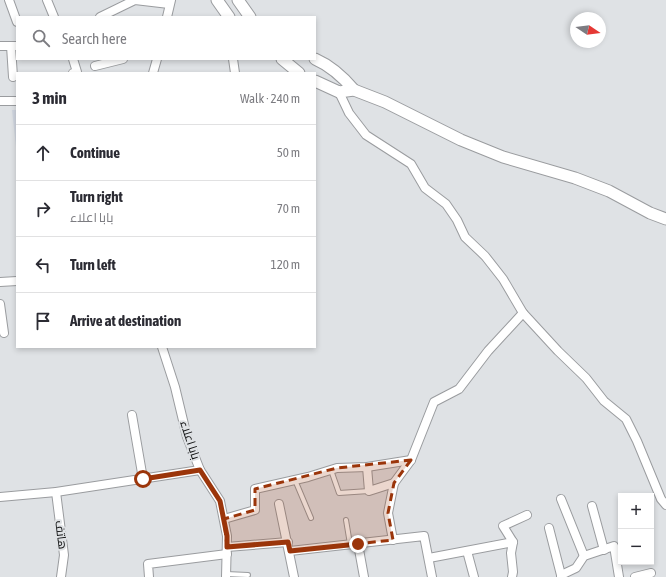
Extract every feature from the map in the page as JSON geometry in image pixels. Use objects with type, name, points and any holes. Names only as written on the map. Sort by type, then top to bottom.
[{"type":"street","points":[[9,0],[16,19]]},
{"type":"street","points":[[47,0],[54,16]]},
{"type":"street","points":[[102,16],[135,0],[170,2],[167,16]]},
{"type":"street","points":[[217,0],[228,16]]},
{"type":"street","points":[[230,16],[239,2],[249,16]]},
{"type":"street","points":[[0,46],[14,46],[13,78]]},
{"type":"street","points":[[316,59],[326,64],[344,78],[354,90]]},
{"type":"street","points":[[74,60],[77,72]]},
{"type":"street","points":[[95,66],[119,60]]},
{"type":"street","points":[[152,72],[157,60]]},
{"type":"street","points":[[234,60],[235,72]]},
{"type":"street","points":[[283,60],[298,72]]},
{"type":"street","points":[[316,81],[339,92],[354,90],[385,102],[461,140],[503,157],[575,178],[609,191],[650,213],[666,219]]},
{"type":"street","points":[[339,92],[349,113],[366,135],[411,164],[425,188],[446,204],[457,220],[465,237],[485,256],[503,279],[523,314],[586,378],[604,401],[626,419],[637,441],[661,499],[666,505]]},
{"type":"street","points":[[0,101],[16,101]]},
{"type":"street","points":[[0,282],[16,281]]},
{"type":"street","points":[[0,304],[4,333]]},
{"type":"street","points":[[393,540],[388,513],[394,483],[411,460],[434,402],[459,388],[488,351],[523,314]]},
{"type":"street","name":"بابا اعلاء","points":[[162,348],[175,386],[187,437],[200,470],[220,501],[227,536],[226,575]]},
{"type":"street","points":[[132,416],[143,479]]},
{"type":"street","points":[[224,519],[255,510],[255,489],[296,480],[337,468],[368,467],[411,460]]},
{"type":"street","points":[[368,467],[369,491],[394,483]]},
{"type":"street","points":[[0,497],[56,492],[200,470]]},
{"type":"street","name":"هاتف","points":[[56,492],[64,555],[61,577]]},
{"type":"street","points":[[561,499],[584,556]]},
{"type":"street","points":[[280,504],[294,577]]},
{"type":"street","points":[[592,506],[604,550]]},
{"type":"street","points":[[512,577],[513,572],[511,553],[513,542],[503,526],[527,515]]},
{"type":"street","points":[[549,528],[561,576],[576,568],[584,556],[614,546],[619,577]]},
{"type":"street","points":[[290,551],[424,536],[432,577]]},
{"type":"street","points":[[149,577],[148,564],[288,542]]},
{"type":"street","points":[[429,558],[513,542]]},
{"type":"street","points":[[354,544],[364,577]]},
{"type":"street","points":[[466,551],[474,577]]},
{"type":"street","points":[[635,577],[651,573]]},
{"type":"lane","points":[[331,470],[339,493],[369,491]]},
{"type":"lane","points":[[296,480],[311,518]]},
{"type":"lane","points":[[346,520],[354,544]]},
{"type":"lane","points":[[226,575],[248,575]]},
{"type":"highlighted area","points":[[411,460],[394,483],[388,513],[393,540],[290,551],[288,542],[227,547],[224,519],[255,510],[255,489],[337,468]]},
{"type":"shaded area","points":[[12,110],[16,110],[16,147]]},
{"type":"route","points":[[143,479],[200,470],[220,501],[227,536],[227,547],[288,542],[290,551],[358,544]]}]
